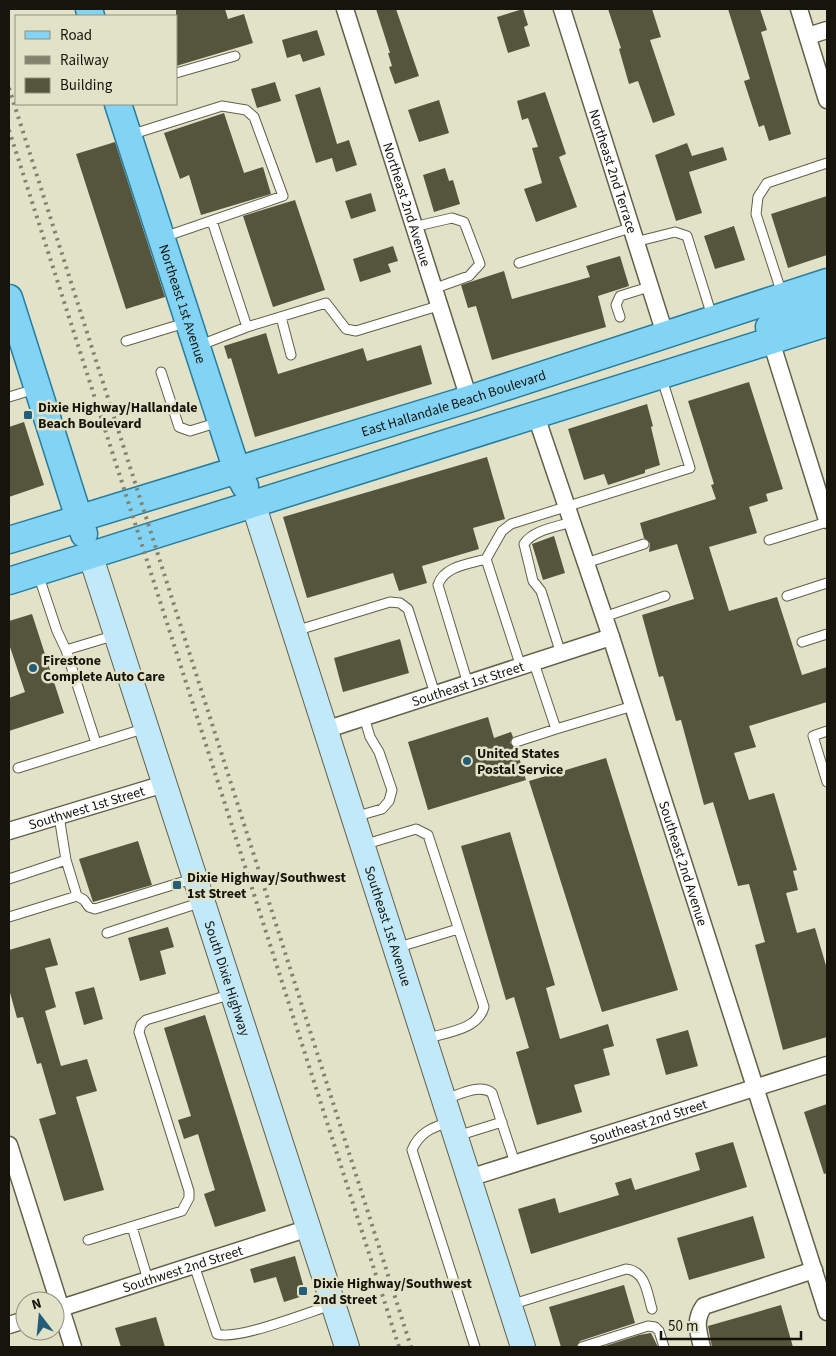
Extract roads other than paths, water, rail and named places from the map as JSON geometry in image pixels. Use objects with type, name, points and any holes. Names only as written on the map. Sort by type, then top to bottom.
[{"type":"main road","name":"Northeast 1st Avenue","points":[[118,105],[237,471],[254,503]]},
{"type":"main road","name":"East Hallandale Beach Boulevard","points":[[9,540],[469,399],[827,282]]},
{"type":"main road","points":[[9,298],[90,554]]},
{"type":"main road","points":[[724,356],[765,329],[827,300]]},
{"type":"main road","points":[[9,581],[827,324]]},
{"type":"main road","points":[[536,416],[562,386],[654,356],[665,334]]},
{"type":"main road","name":"Southeast 1st Avenue","points":[[254,503],[523,1347]]},
{"type":"main road","name":"South Dixie Highway","points":[[90,554],[347,1347]]},
{"type":"street","name":"Northeast 2nd Avenue","points":[[345,9],[469,399]]},
{"type":"street","name":"Northeast 2nd Terrace","points":[[562,9],[632,235],[665,334]]},
{"type":"street","points":[[799,9],[826,91]]},
{"type":"street","points":[[808,36],[827,30]]},
{"type":"street","points":[[771,341],[827,521]]},
{"type":"street","name":"Southeast 2nd Avenue","points":[[536,416],[611,637],[754,1088],[814,1270],[824,1294],[827,1312]]},
{"type":"street","name":"Southeast 1st Street","points":[[325,730],[611,637]]},
{"type":"street","name":"Southwest 1st Street","points":[[9,830],[164,784]]},
{"type":"street","name":"Southeast 2nd Street","points":[[469,1178],[827,1065]]},
{"type":"street","points":[[9,1145],[53,1291]]},
{"type":"street","name":"Southwest 2nd Street","points":[[65,1307],[309,1228]]},
{"type":"street","points":[[702,1347],[696,1326],[697,1316],[704,1306],[814,1270]]},
{"type":"street","points":[[65,1327],[73,1347]]},
{"type":"lane","points":[[178,72],[235,56]]},
{"type":"lane","points":[[128,136],[222,106],[246,110],[254,116],[283,196],[160,238]]},
{"type":"lane","points":[[782,297],[756,214],[758,197],[767,183],[827,163]]},
{"type":"lane","points":[[413,227],[452,218],[464,222],[480,264],[468,276],[433,289]]},
{"type":"lane","points":[[212,221],[247,327]]},
{"type":"lane","points":[[519,263],[632,235],[675,232],[687,236],[713,319]]},
{"type":"lane","points":[[620,317],[616,305],[620,296],[649,287]]},
{"type":"lane","points":[[198,346],[247,327],[326,302],[346,329],[356,331],[438,306]]},
{"type":"lane","points":[[281,317],[291,355]]},
{"type":"lane","points":[[126,341],[188,322]]},
{"type":"lane","points":[[162,372],[179,427],[190,431],[221,422]]},
{"type":"lane","points":[[561,654],[541,590],[533,581],[524,544],[528,538],[569,514],[690,468],[661,376]]},
{"type":"lane","points":[[9,397],[37,388]]},
{"type":"lane","points":[[468,684],[438,585],[440,577],[446,571],[486,559],[502,531],[510,524],[569,514]]},
{"type":"lane","points":[[769,540],[827,521]]},
{"type":"lane","points":[[586,563],[644,544]]},
{"type":"lane","points":[[486,559],[528,665],[556,729]]},
{"type":"lane","points":[[37,572],[57,631],[66,650],[96,744]]},
{"type":"lane","points":[[787,596],[827,583]]},
{"type":"lane","points":[[604,616],[665,596]]},
{"type":"lane","points":[[294,631],[390,602],[400,603],[408,609],[435,694]]},
{"type":"lane","points":[[802,642],[827,634]]},
{"type":"lane","points":[[66,650],[116,635]]},
{"type":"lane","points":[[516,742],[633,706]]},
{"type":"lane","points":[[354,817],[382,809],[389,800],[392,790],[379,752],[370,738],[364,718]]},
{"type":"lane","points":[[18,768],[146,728]]},
{"type":"lane","points":[[827,732],[813,736],[827,782]]},
{"type":"lane","points":[[59,816],[66,860],[77,896],[84,900],[88,907],[95,909],[195,878]]},
{"type":"lane","points":[[363,845],[416,830],[428,834],[484,1007],[481,1017],[474,1023],[426,1039]]},
{"type":"lane","points":[[9,879],[66,860]]},
{"type":"lane","points":[[9,917],[77,896]]},
{"type":"lane","points":[[107,933],[203,902]]},
{"type":"lane","points":[[396,948],[458,929]]},
{"type":"lane","points":[[88,1240],[182,1211],[189,1198],[190,1191],[139,1032],[140,1025],[146,1020],[233,994]]},
{"type":"lane","points":[[444,1099],[481,1088],[487,1089],[492,1093],[515,1163]]},
{"type":"lane","points":[[475,1347],[412,1150],[416,1141],[424,1132],[502,1122]]},
{"type":"lane","points":[[132,1227],[148,1280]]},
{"type":"lane","points":[[194,1265],[217,1334],[223,1336],[243,1333],[334,1304]]},
{"type":"lane","points":[[510,1306],[626,1269],[635,1270],[642,1276],[652,1309]]},
{"type":"lane","points":[[582,1347],[648,1326],[655,1327],[659,1331],[664,1347]]},
{"type":"railway","points":[[9,88],[411,1347]]},
{"type":"railway","points":[[9,130],[399,1347]]},
{"type":"place","name":"Dixie Highway/Hallandale Beach Boulevard","points":[[28,415]]},
{"type":"place","name":"Firestone Complete Auto Care","points":[[33,668]]},
{"type":"place","name":"United States Postal Service","points":[[467,761]]},
{"type":"place","name":"Dixie Highway/Southwest 1st Street","points":[[177,885]]},
{"type":"place","name":"Dixie Highway/Southwest 2nd Street","points":[[303,1291]]}]
